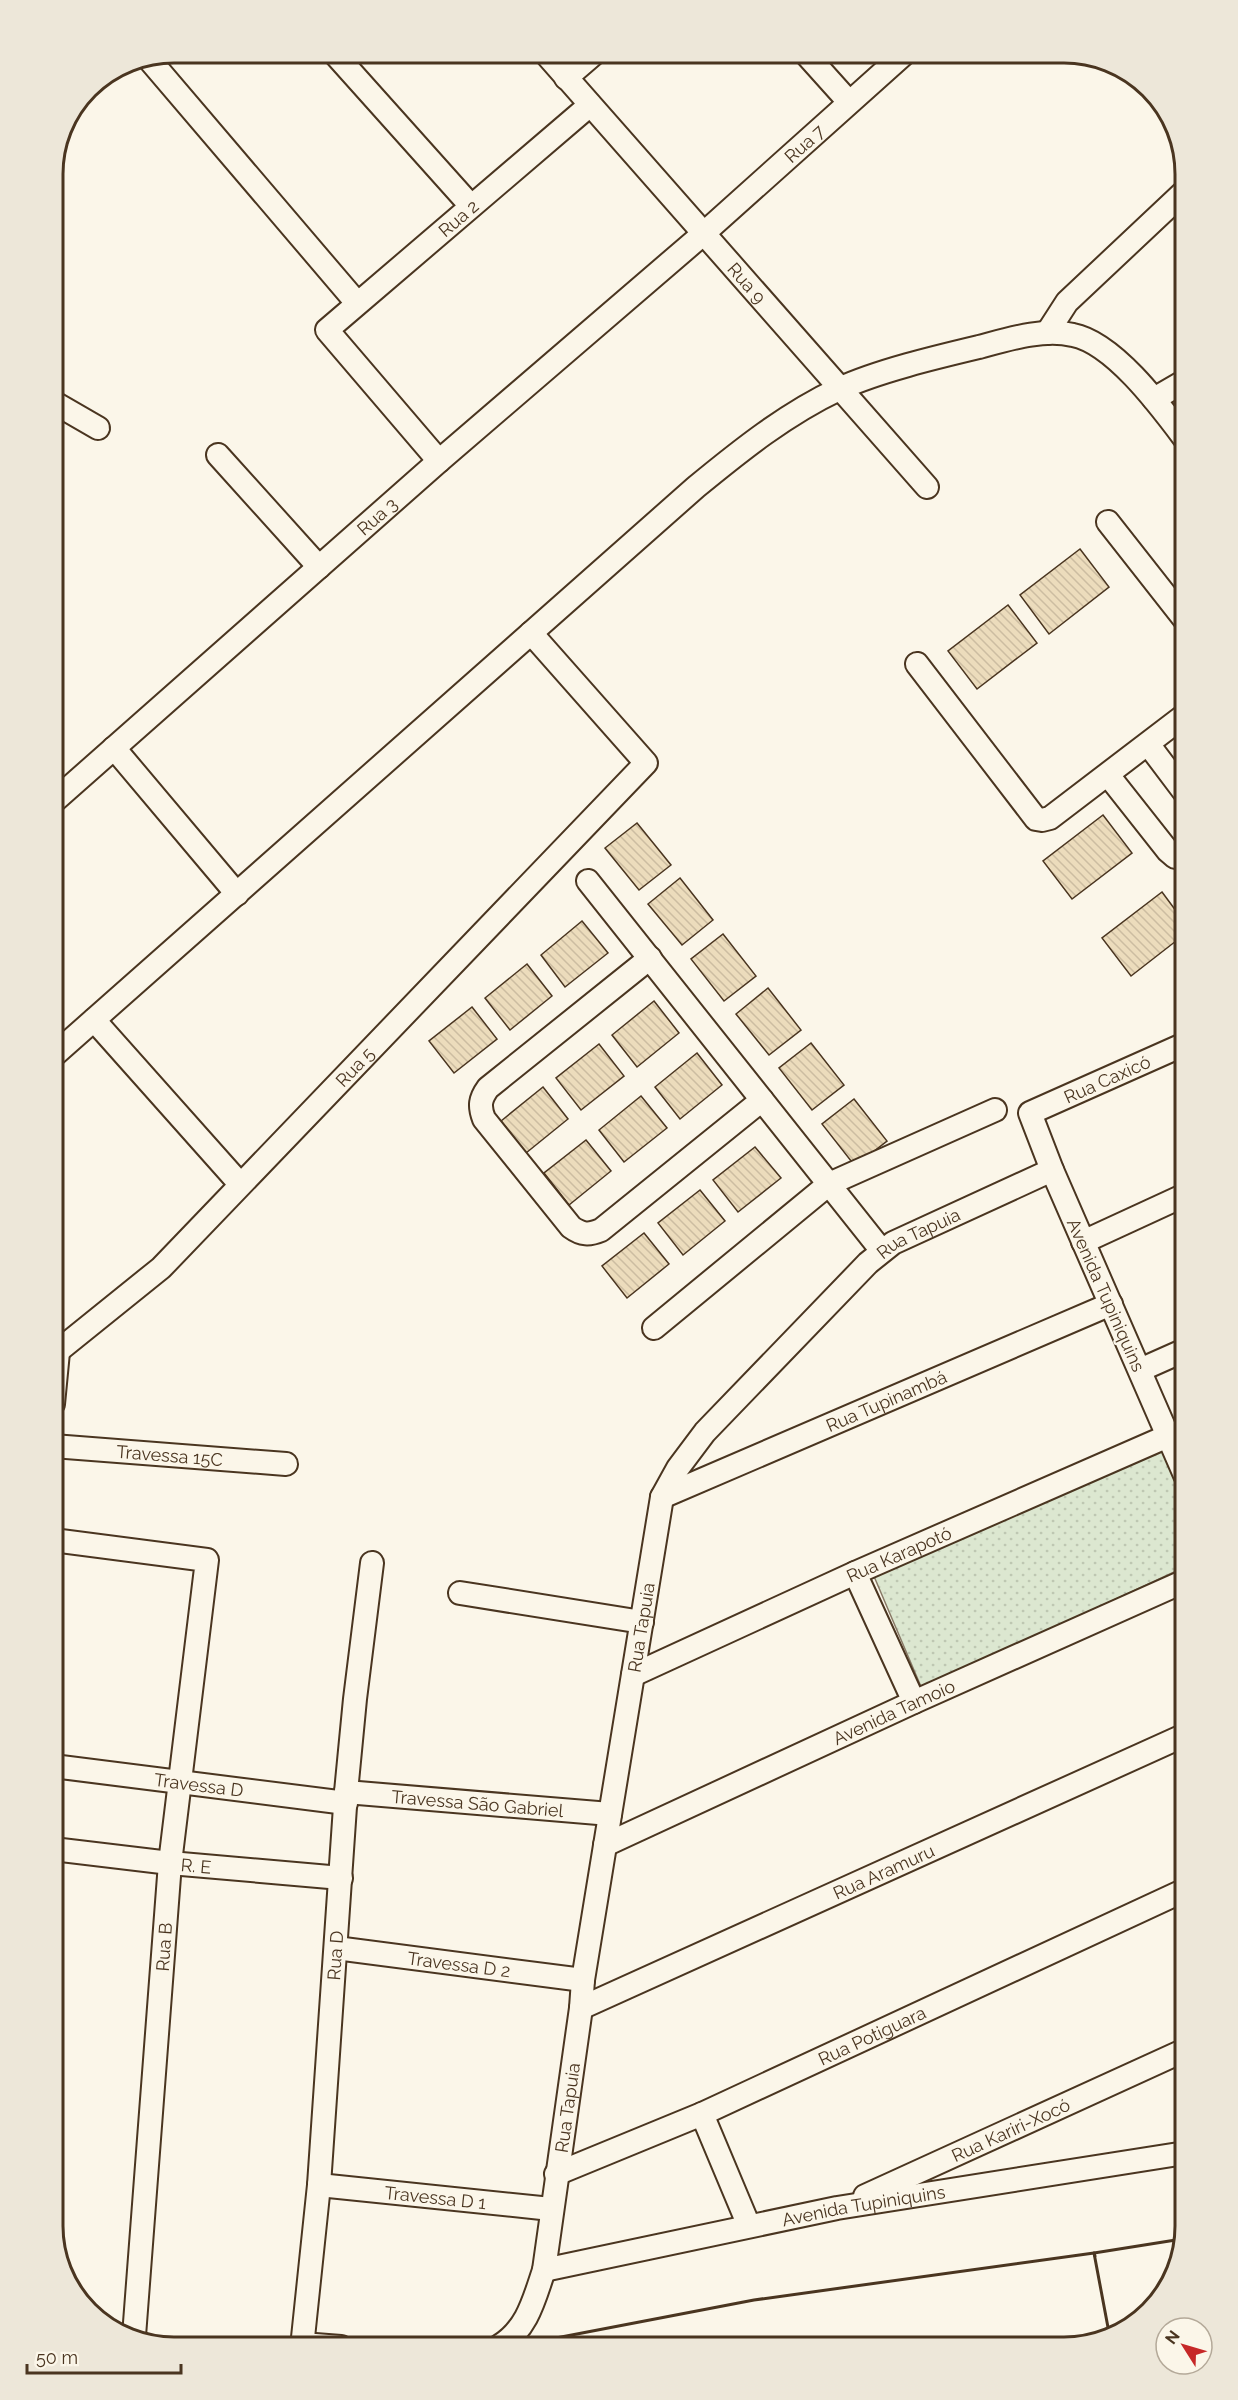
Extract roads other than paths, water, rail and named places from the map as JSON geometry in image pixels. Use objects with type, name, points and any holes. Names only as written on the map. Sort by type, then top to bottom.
[{"type":"street","points":[[344,63],[471,206]]},
{"type":"street","name":"Rua 9","points":[[553,63],[927,487]]},
{"type":"street","points":[[566,78],[583,63]]},
{"type":"street","points":[[814,63],[849,102]]},
{"type":"street","name":"Rua 7","points":[[703,234],[894,63]]},
{"type":"street","points":[[154,65],[357,303]]},
{"type":"street","name":"Rua 2","points":[[439,461],[327,330],[590,105]]},
{"type":"street","points":[[1047,333],[1067,302],[1175,200]]},
{"type":"street","name":"Rua 3","points":[[63,793],[439,461],[703,234]]},
{"type":"street","points":[[63,1047],[734,455],[805,407],[841,388],[969,349],[1047,333],[1075,335],[1094,344],[1112,357],[1154,399],[1175,426]]},
{"type":"street","points":[[1154,399],[1175,387]]},
{"type":"street","points":[[63,408],[98,428]]},
{"type":"street","points":[[218,455],[319,567]]},
{"type":"street","points":[[1108,522],[1175,607]]},
{"type":"street","name":"Rua 5","points":[[63,1348],[161,1268],[646,763],[531,633]]},
{"type":"street","points":[[917,664],[1036,819],[1050,818],[1175,723]]},
{"type":"street","points":[[1148,744],[1175,780]]},
{"type":"street","points":[[114,748],[237,894]]},
{"type":"street","points":[[1108,775],[1175,857]]},
{"type":"street","points":[[588,881],[879,1248]]},
{"type":"street","points":[[650,958],[488,1088],[481,1097],[480,1108],[484,1119],[571,1227],[580,1233],[591,1234],[601,1230],[762,1100]]},
{"type":"street","points":[[94,1020],[240,1184]]},
{"type":"street","name":"Rua Caxicó","points":[[1030,1113],[1175,1048]]},
{"type":"street","points":[[654,1328],[829,1184],[995,1110]]},
{"type":"street","name":"Avenida Tupiniquins","points":[[1030,1113],[1052,1170],[1175,1452]]},
{"type":"street","name":"Rua Tapuia","points":[[512,2337],[523,2325],[544,2270],[584,1980],[662,1497],[678,1467],[705,1432],[879,1248],[1052,1170]]},
{"type":"street","points":[[1083,1242],[1175,1200]]},
{"type":"street","name":"Rua Tupinambá","points":[[662,1497],[1111,1304]]},
{"type":"street","points":[[1140,1371],[1175,1355]]},
{"type":"street","name":"Rua Karapotó","points":[[633,1675],[855,1573],[1168,1436]]},
{"type":"street","name":"Travessa 15C","points":[[63,1447],[286,1464]]},
{"type":"street","name":"Rua B","points":[[63,1541],[207,1560],[170,1863],[134,2330]]},
{"type":"street","name":"Rua D","points":[[303,2337],[319,2185],[346,1797],[355,1699],[372,1563]]},
{"type":"street","points":[[855,1573],[914,1702]]},
{"type":"street","name":"Avenida Tamoio","points":[[605,1845],[914,1702],[1175,1585]]},
{"type":"street","points":[[460,1593],[642,1622]]},
{"type":"street","name":"Rua Aramuru","points":[[581,2008],[1175,1740]]},
{"type":"street","name":"Travessa D","points":[[63,1767],[346,1797]]},
{"type":"street","name":"Travessa São Gabriel","points":[[346,1797],[610,1814]]},
{"type":"street","name":"R. E","points":[[63,1850],[170,1863],[341,1878]]},
{"type":"street","name":"Rua Potiguara","points":[[556,2174],[702,2114],[1175,1895]]},
{"type":"street","name":"Travessa D 2","points":[[336,1948],[584,1980]]},
{"type":"street","name":"Rua Kariri-Xocó","points":[[837,2208],[1175,2055]]},
{"type":"street","points":[[702,2114],[749,2226]]},
{"type":"street","name":"Avenida Tupiniquins","points":[[544,2270],[837,2208],[1175,2155]]},
{"type":"street","name":"Travessa D 1","points":[[319,2185],[551,2209]]}]
